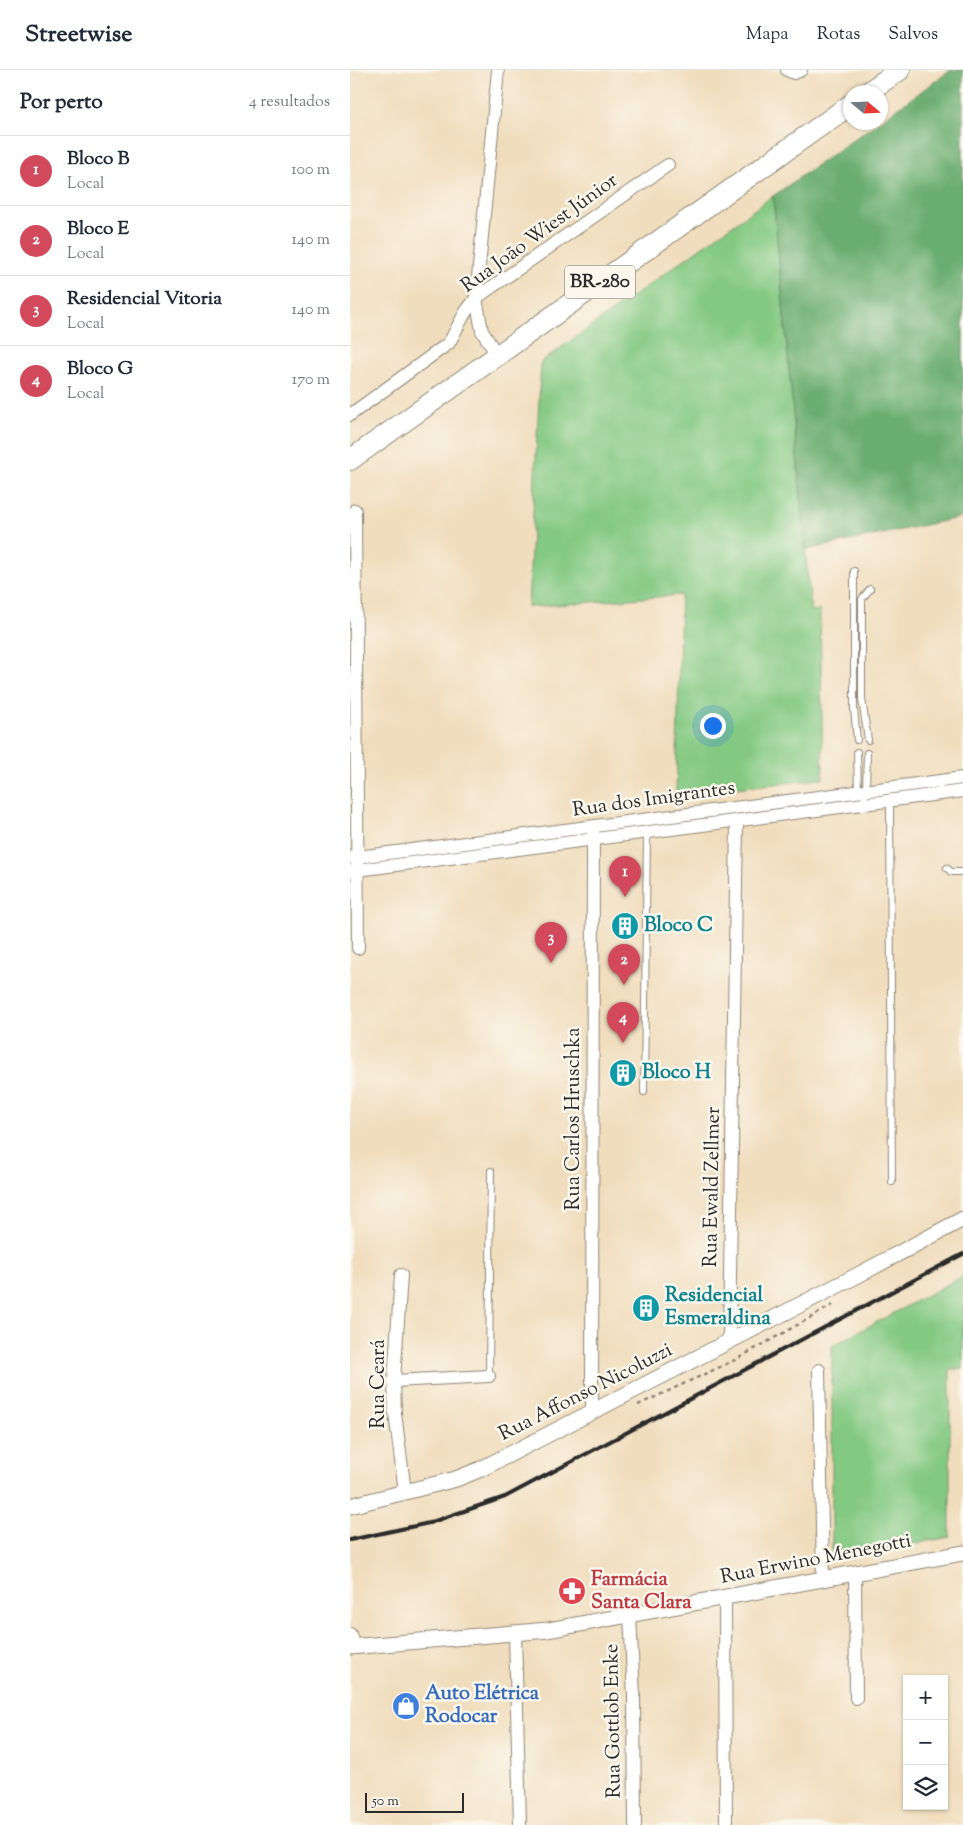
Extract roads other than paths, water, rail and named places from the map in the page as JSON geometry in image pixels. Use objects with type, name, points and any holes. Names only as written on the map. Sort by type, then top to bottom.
[{"type":"highway","points":[[878,85],[900,70]]},
{"type":"highway","name":"BR-280","points":[[350,460],[843,110]]},
{"type":"street","points":[[497,355],[482,331],[476,298],[498,70]]},
{"type":"street","name":"Rua João Wiest Júnior","points":[[350,415],[449,343],[465,313],[476,298],[668,165]]},
{"type":"street","points":[[353,512],[353,864],[358,948]]},
{"type":"street","name":"Rua dos Imigrantes","points":[[504,845],[593,827],[963,778]]},
{"type":"street","name":"Rua dos Imigrantes","points":[[353,864],[504,845],[594,840],[963,791]]},
{"type":"street","name":"Rua Ewald Zellmer","points":[[729,1342],[737,821]]},
{"type":"street","name":"Rua Carlos Hruschka","points":[[592,1412],[593,827]]},
{"type":"street","name":"Rua Affonso Nicoluzzi","points":[[350,1506],[456,1479],[481,1469],[963,1219]]},
{"type":"street","name":"Rua Ceará","points":[[401,1275],[394,1381],[395,1413],[405,1492]]},
{"type":"street","points":[[819,1370],[823,1579]]},
{"type":"street","points":[[394,1381],[489,1376]]},
{"type":"street","name":"Rua Erwino Menegotti","points":[[351,1643],[515,1634],[726,1598],[963,1553]]},
{"type":"street","points":[[855,1574],[856,1698]]},
{"type":"street","points":[[726,1598],[726,1825]]},
{"type":"street","name":"Rua Gottlob Enke","points":[[630,1615],[634,1696],[635,1825]]},
{"type":"street","points":[[515,1634],[520,1825]]},
{"type":"lane","points":[[854,571],[854,709],[857,740]]},
{"type":"lane","points":[[868,740],[862,699],[862,599],[870,589]]},
{"type":"lane","points":[[857,752],[863,805]]},
{"type":"lane","points":[[862,792],[867,752]]},
{"type":"lane","points":[[890,802],[892,1182]]},
{"type":"lane","points":[[644,1092],[647,833]]},
{"type":"lane","points":[[946,868],[951,872],[963,872]]},
{"type":"lane","points":[[489,1376],[491,1171]]},
{"type":"railway","points":[[350,1540],[429,1523],[505,1497],[963,1254]]},
{"type":"place","name":"Bloco B","points":[[625,897]]},
{"type":"place","name":"Bloco C","points":[[625,926]]},
{"type":"place","name":"Residencial Vitoria","points":[[551,963]]},
{"type":"place","name":"Bloco E","points":[[624,985]]},
{"type":"place","name":"Bloco G","points":[[623,1043]]},
{"type":"place","name":"Bloco H","points":[[623,1073]]},
{"type":"place","name":"Residencial Esmeraldina","points":[[646,1308]]},
{"type":"place","name":"Farmácia Santa Clara","points":[[572,1591]]},
{"type":"place","name":"Auto Elétrica Rodocar","points":[[406,1706]]}]
